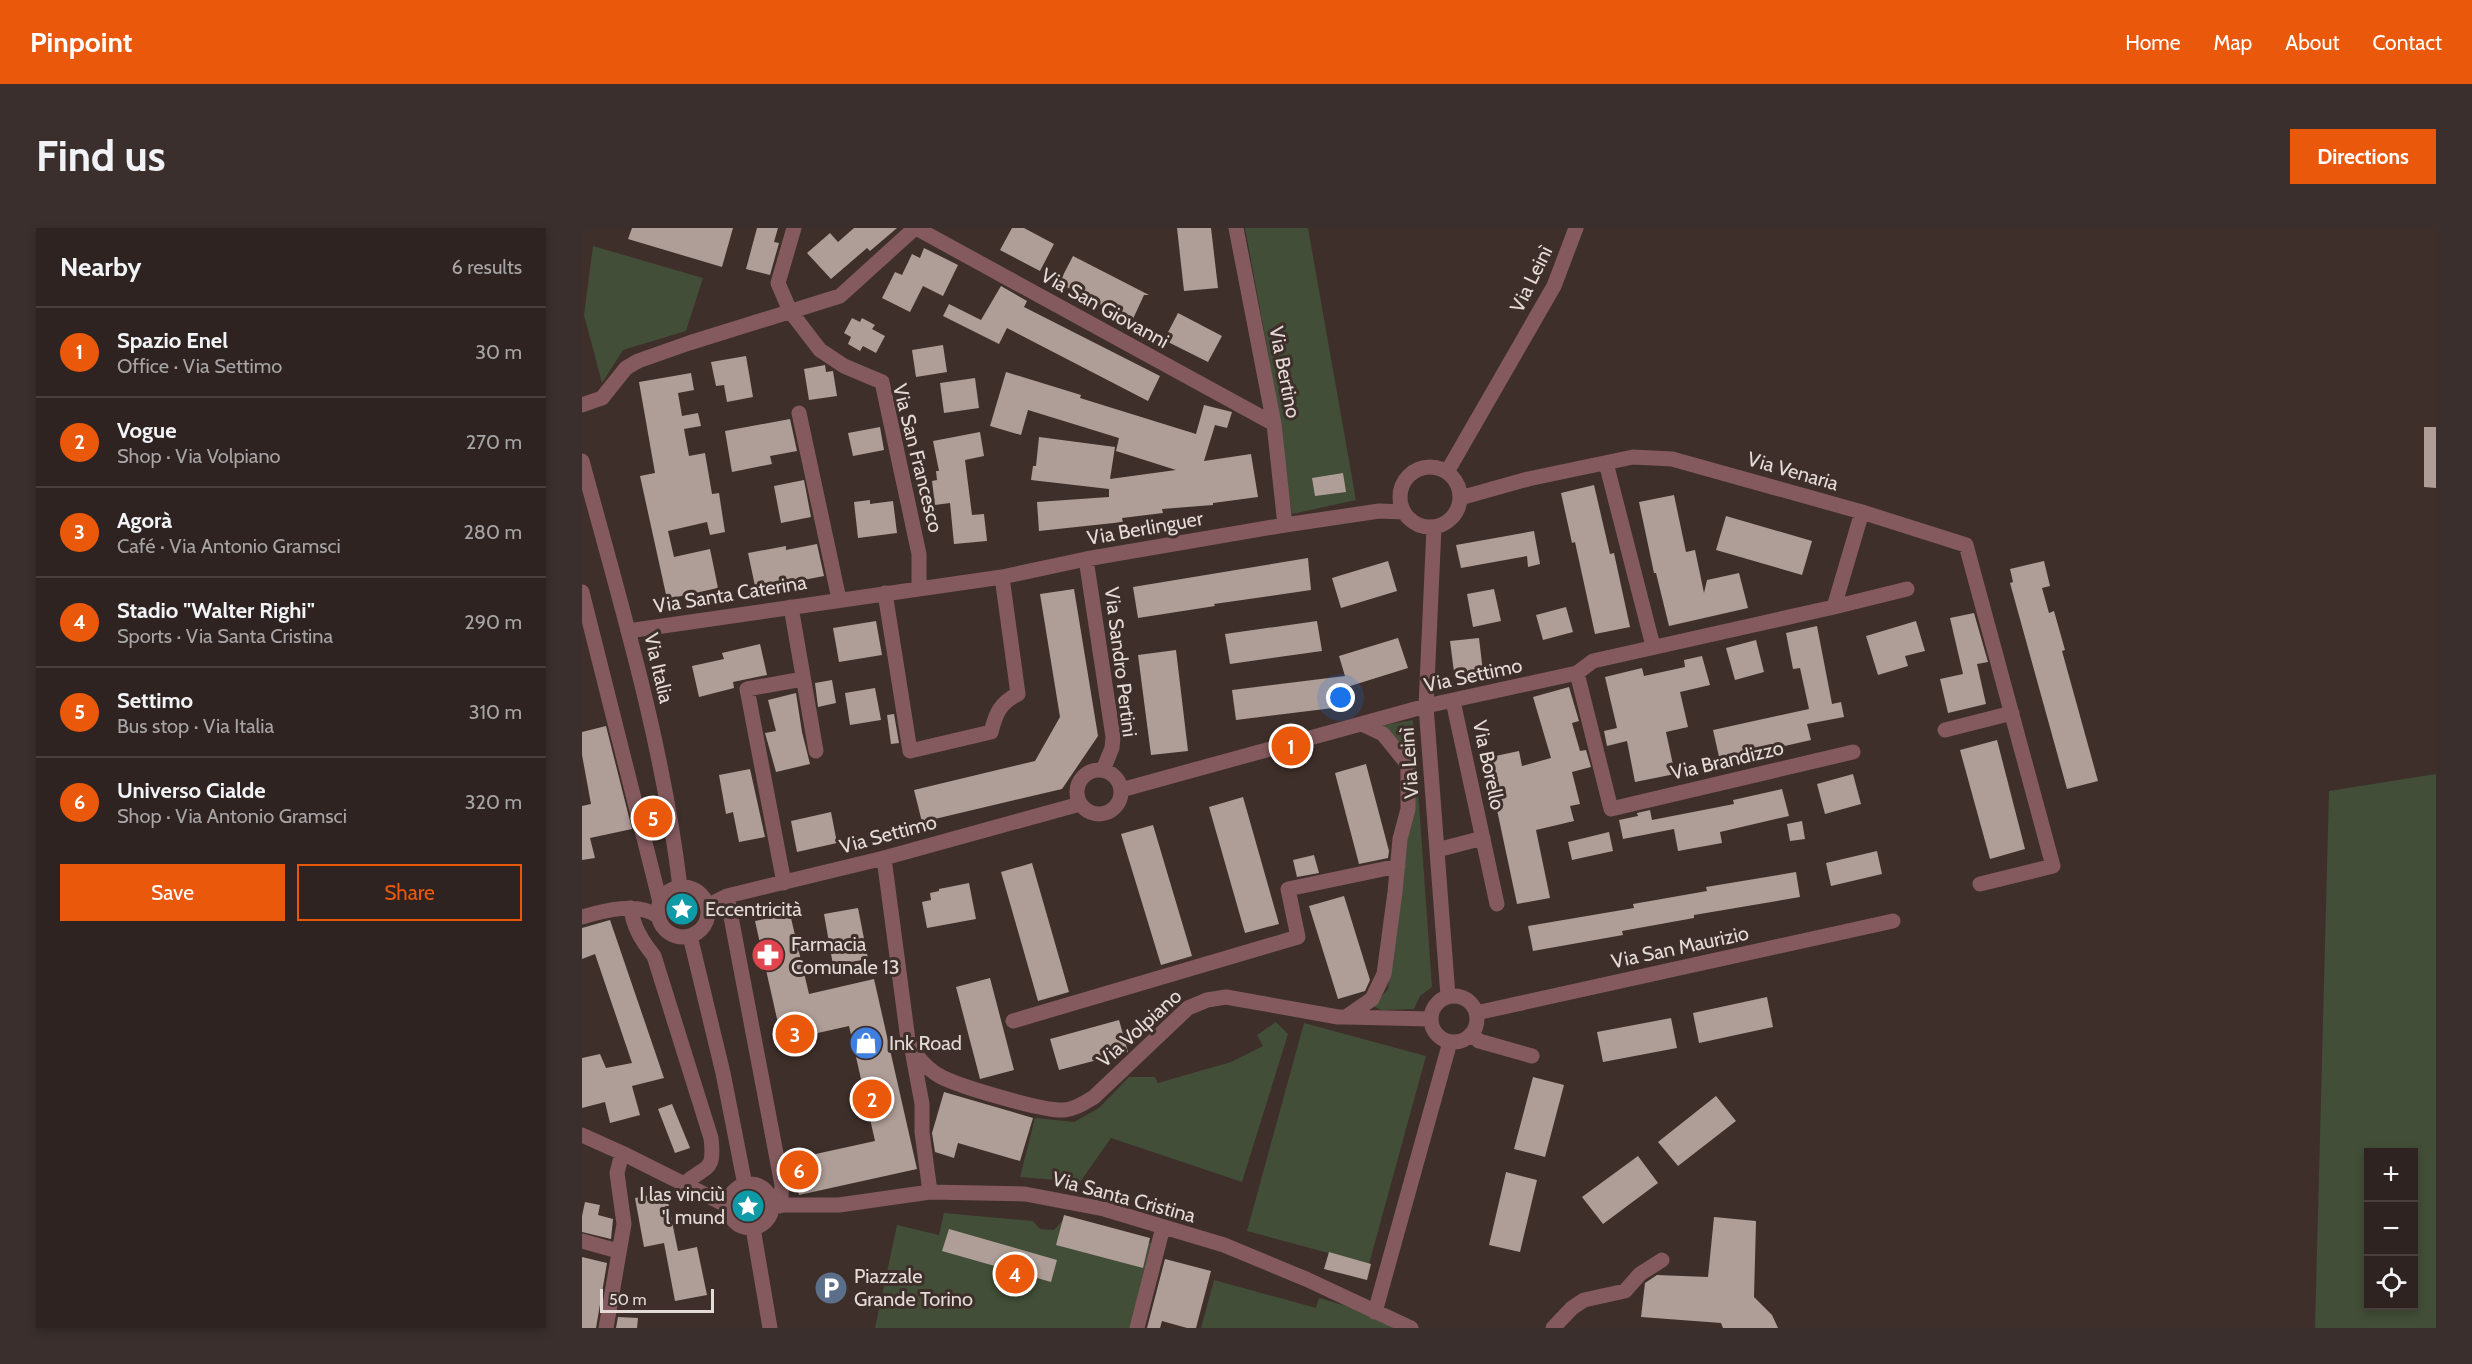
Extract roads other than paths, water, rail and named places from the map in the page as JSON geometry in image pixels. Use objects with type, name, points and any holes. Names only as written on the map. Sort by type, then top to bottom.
[{"type":"street","points":[[790,311],[778,283],[794,228]]},
{"type":"street","points":[[582,405],[602,398],[626,368],[638,361],[689,342],[840,296],[916,228]]},
{"type":"street","name":"Via San Giovanni","points":[[916,228],[1274,424]]},
{"type":"street","name":"Via Bertino","points":[[1236,228],[1274,424],[1286,525]]},
{"type":"street","name":"Via Leinì","points":[[1448,472],[1554,286],[1576,228]]},
{"type":"street","name":"Via San Francesco","points":[[790,311],[820,350],[844,366],[882,382],[919,554],[919,588]]},
{"type":"street","name":"Via Santa Caterina","points":[[799,413],[839,599]]},
{"type":"street","name":"Via Venaria","points":[[1460,498],[1528,478],[1633,457],[1672,459],[1862,512],[1966,545],[2012,713]]},
{"type":"street","name":"Via Italia","points":[[582,461],[628,631],[658,760],[676,849],[680,887]]},
{"type":"street","points":[[1606,463],[1653,646]]},
{"type":"street","points":[[1429,467],[1448,472],[1455,479],[1460,498],[1459,506],[1449,520],[1434,527],[1417,524],[1402,505],[1401,488],[1412,473],[1429,467]]},
{"type":"street","name":"Via Berlinguer","points":[[919,588],[1002,577],[1086,559],[1379,511],[1402,505]]},
{"type":"street","points":[[1834,607],[1862,512]]},
{"type":"street","name":"Via Leinì","points":[[1434,527],[1426,706],[1448,996]]},
{"type":"street","name":"Via Sandro Pertini","points":[[1086,559],[1113,736],[1112,748],[1103,770]]},
{"type":"street","points":[[885,593],[910,751],[991,732],[997,711],[1006,700],[1018,694],[1002,577]]},
{"type":"street","name":"Via Santa Caterina","points":[[628,631],[919,588]]},
{"type":"street","name":"Via Settimo","points":[[1121,790],[1426,706],[1577,673],[1593,661],[1907,589]]},
{"type":"street","points":[[582,592],[659,909],[661,924],[674,935],[690,936],[703,927],[706,921],[707,906],[700,894],[680,887],[669,892],[659,909],[652,912],[631,908],[582,917]]},
{"type":"street","points":[[791,607],[816,751]]},
{"type":"street","name":"Via Brandizzo","points":[[1577,673],[1611,809],[1853,752]]},
{"type":"street","points":[[784,883],[747,689],[803,679]]},
{"type":"street","name":"Via Borello","points":[[1453,701],[1497,904]]},
{"type":"street","points":[[1945,730],[2012,713],[2053,866],[1980,884]]},
{"type":"street","points":[[1346,1017],[1371,999],[1384,974],[1400,839],[1408,809],[1408,765],[1383,734],[1362,724]]},
{"type":"street","points":[[1103,770],[1116,777],[1121,790],[1118,804],[1106,813],[1092,813],[1080,804],[1077,797],[1078,783],[1089,772],[1103,770]]},
{"type":"street","name":"Via Settimo","points":[[707,906],[727,896],[884,858],[1080,804]]},
{"type":"street","name":"Via Borello","points":[[1437,850],[1483,838]]},
{"type":"street","points":[[884,858],[908,1040],[922,1104],[922,1132],[930,1192]]},
{"type":"street","points":[[1013,1021],[1298,937],[1288,889],[1398,866]]},
{"type":"street","points":[[727,896],[782,1185],[776,1205],[768,1220],[753,1228],[738,1225],[730,1217],[728,1206],[731,1194],[745,1185],[758,1185],[763,1188],[776,1205]]},
{"type":"street","points":[[631,908],[632,918],[640,938],[654,956],[711,1138],[712,1162],[705,1171],[684,1184]]},
{"type":"street","name":"Via San Maurizio","points":[[1476,1013],[1893,921]]},
{"type":"street","points":[[690,936],[723,1073],[745,1185]]},
{"type":"street","name":"Via Volpiano","points":[[912,1050],[938,1075],[1031,1106],[1064,1110],[1079,1106],[1094,1097],[1188,1008],[1207,1000],[1226,996],[1328,1017],[1430,1019]]},
{"type":"street","points":[[1448,996],[1462,997],[1476,1013],[1477,1021],[1471,1034],[1457,1042],[1449,1042],[1436,1034],[1430,1019],[1435,1005],[1448,996]]},
{"type":"street","points":[[1471,1034],[1479,1041],[1532,1056]]},
{"type":"street","points":[[1374,1312],[1449,1042]]},
{"type":"street","points":[[582,1135],[728,1206]]},
{"type":"street","points":[[606,1328],[624,1224],[617,1173],[622,1153]]},
{"type":"street","name":"Via Santa Cristina","points":[[776,1205],[839,1205],[930,1192],[1025,1194],[1104,1209],[1234,1250],[1306,1279],[1411,1328]]},
{"type":"street","points":[[1137,1328],[1163,1227]]},
{"type":"street","points":[[753,1228],[770,1328]]},
{"type":"street","points":[[582,1241],[618,1251]]},
{"type":"street","points":[[1553,1328],[1572,1308],[1584,1300],[1625,1291],[1640,1275],[1662,1260]]},
{"type":"place","name":"Spazio Enel","points":[[1291,746]]},
{"type":"place","name":"Settimo","points":[[653,818]]},
{"type":"place","name":"Eccentricità","points":[[682,909]]},
{"type":"place","name":"Farmacia Comunale 13","points":[[768,955]]},
{"type":"place","name":"Agorà","points":[[795,1034]]},
{"type":"place","name":"Ink Road","points":[[866,1043]]},
{"type":"place","name":"Vogue","points":[[872,1099]]},
{"type":"place","name":"Universo Cialde","points":[[799,1170]]},
{"type":"place","name":"I las vinciù 'l mund","points":[[748,1206]]},
{"type":"place","name":"Stadio \"Walter Righi\"","points":[[1015,1274]]},
{"type":"place","name":"Piazzale Grande Torino","points":[[831,1288]]}]
